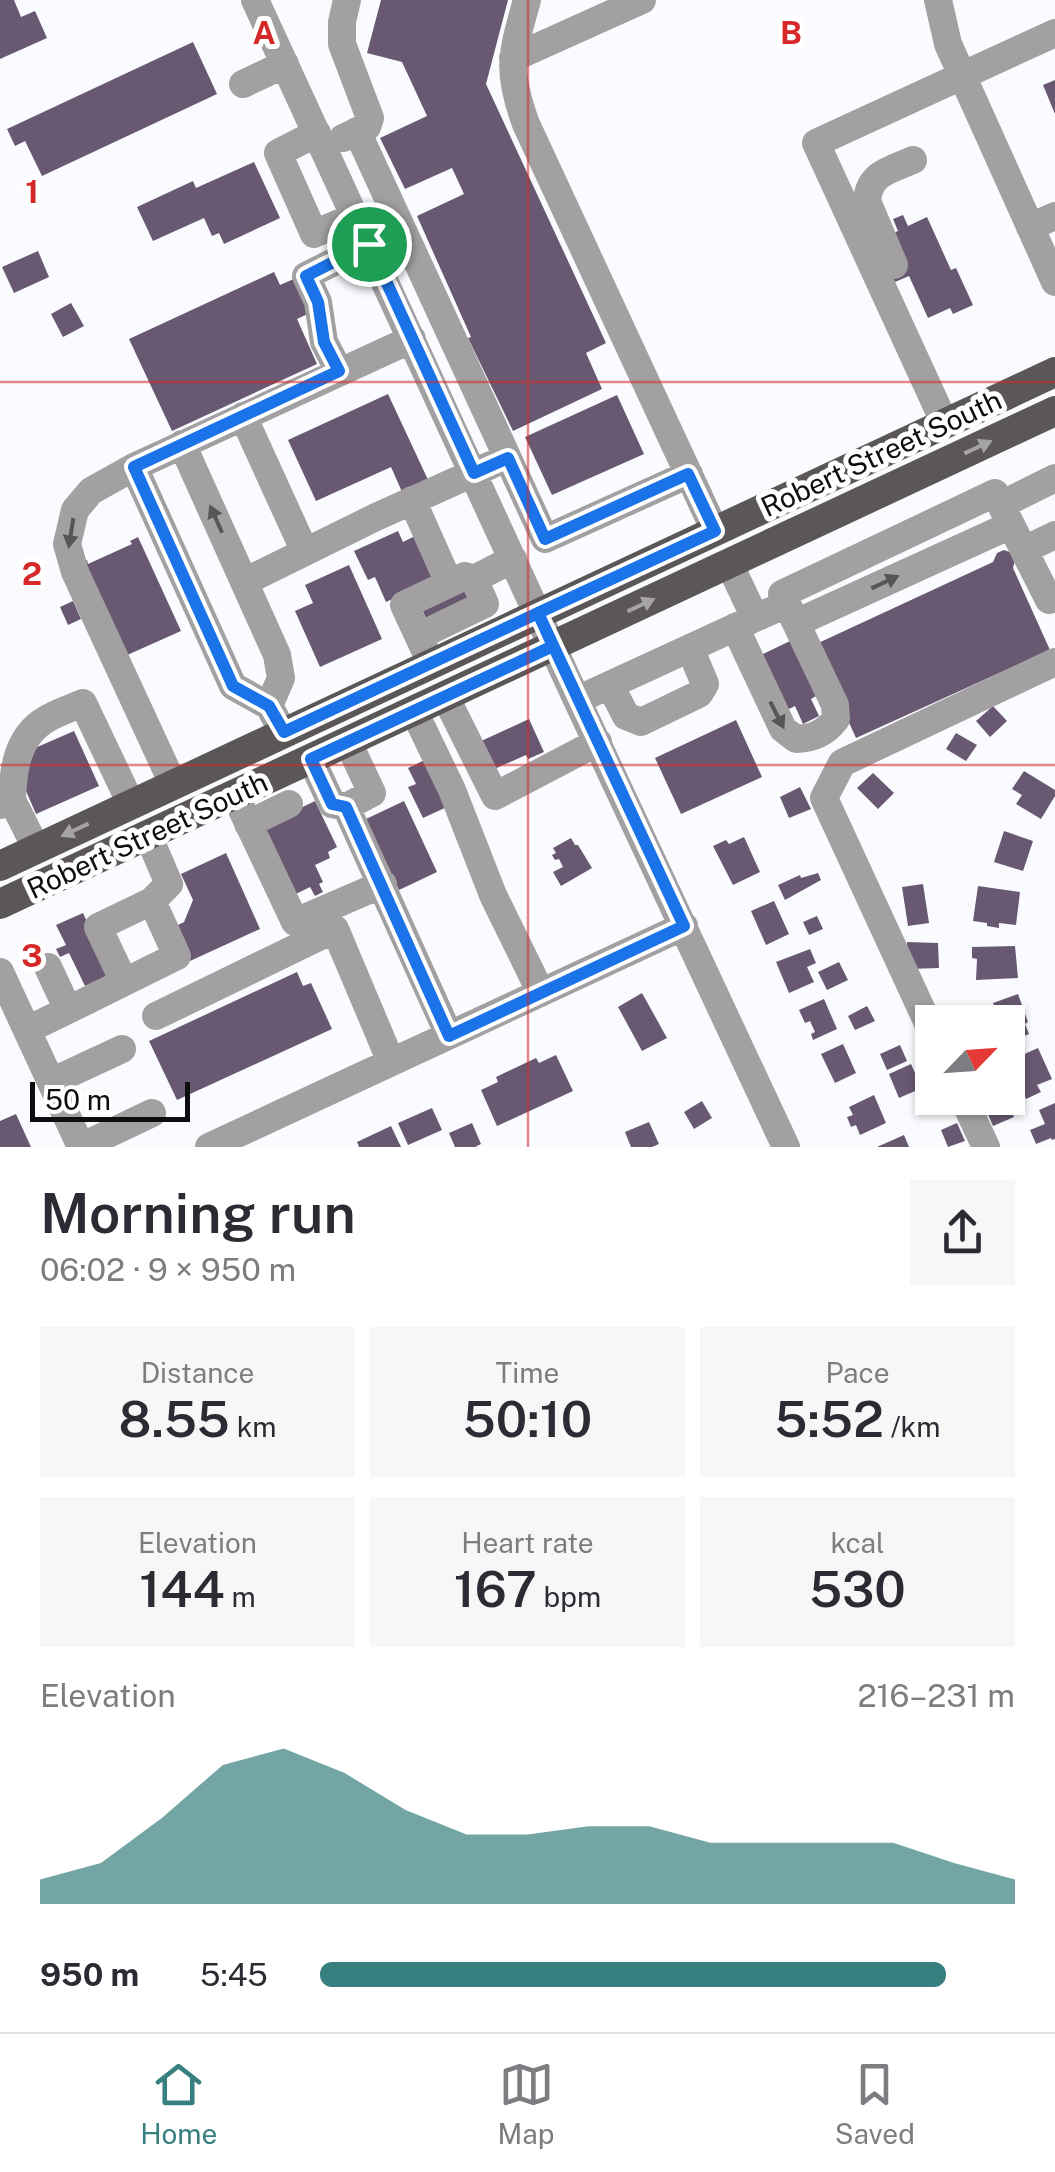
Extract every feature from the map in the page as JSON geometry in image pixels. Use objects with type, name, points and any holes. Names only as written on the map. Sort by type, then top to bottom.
[{"type":"main road","name":"Robert Street South","points":[[0,866],[173,784],[276,719],[425,649],[538,613],[1055,372]]},
{"type":"main road","name":"Robert Street South","points":[[0,904],[1055,411]]},
{"type":"main road","points":[[0,877],[34,850]]},
{"type":"street","points":[[256,0],[786,1147]]},
{"type":"street","points":[[348,0],[342,44],[370,118],[367,127],[278,153],[314,234],[356,216]]},
{"type":"street","points":[[527,0],[513,58],[515,95],[715,531]]},
{"type":"street","points":[[513,58],[642,0]]},
{"type":"street","points":[[938,0],[948,44],[962,76],[1042,222],[1055,282]]},
{"type":"street","points":[[945,424],[816,142],[1055,33]]},
{"type":"street","points":[[243,84],[285,64]]},
{"type":"street","points":[[357,131],[545,539],[688,474]]},
{"type":"street","points":[[906,338],[897,272],[867,201],[870,183],[913,160]]},
{"type":"street","points":[[339,371],[324,342],[318,302],[306,276],[369,244]]},
{"type":"street","points":[[173,784],[75,572],[67,544],[75,510],[91,491],[134,467],[412,339]]},
{"type":"street","points":[[243,416],[305,552]]},
{"type":"street","points":[[182,444],[277,655],[281,678],[276,719]]},
{"type":"street","points":[[244,582],[508,458]]},
{"type":"street","points":[[134,467],[233,686],[276,719]]},
{"type":"street","points":[[577,700],[745,622],[1008,518],[1055,478]]},
{"type":"street","points":[[412,500],[462,581],[484,604],[425,649],[404,604],[462,581],[513,559]]},
{"type":"street","points":[[1008,518],[1055,535]]},
{"type":"street","points":[[1008,518],[1049,600],[1055,597]]},
{"type":"street","points":[[729,564],[783,729],[796,739],[812,738],[827,730],[836,718],[834,706],[788,607]]},
{"type":"street","points":[[610,685],[626,716],[641,722],[699,694],[705,684],[690,648]]},
{"type":"street","points":[[920,1005],[824,798],[842,763],[1055,662]]},
{"type":"street","points":[[445,696],[495,796],[598,742]]},
{"type":"street","points":[[34,850],[6,802],[24,739],[44,720],[83,703],[130,804]]},
{"type":"street","points":[[414,711],[452,790],[493,895],[541,993]]},
{"type":"street","points":[[311,759],[332,804],[346,807],[372,793],[348,742]]},
{"type":"street","points":[[235,795],[294,922],[383,884]]},
{"type":"street","points":[[248,824],[289,804]]},
{"type":"street","points":[[346,807],[449,1036]]},
{"type":"street","points":[[124,982],[98,926],[152,901],[169,884],[148,835]]},
{"type":"street","points":[[27,1030],[177,956],[152,901]]},
{"type":"street","points":[[208,1147],[684,926]]},
{"type":"street","points":[[156,1016],[335,929],[391,1062]]},
{"type":"street","points":[[48,967],[68,1010]]},
{"type":"street","points":[[0,972],[81,1147],[152,1112]]},
{"type":"street","points":[[51,1082],[122,1049]]},
{"type":"street","points":[[971,1115],[986,1147]]},
{"type":"building","points":[[0,0],[14,0],[21,17],[35,11],[47,38],[0,59]]},
{"type":"building","points":[[381,0],[508,0],[486,84],[606,343],[586,353],[602,389],[513,431],[468,338],[471,337],[417,216],[464,194],[452,168],[405,189],[380,138],[427,116],[402,62],[367,53]]},
{"type":"building","points":[[193,42],[217,94],[42,176],[25,141],[15,146],[7,129]]},
{"type":"building","points":[[1055,80],[1055,114],[1043,85]]},
{"type":"building","points":[[254,162],[280,218],[224,244],[219,233],[212,236],[204,218],[153,241],[137,207],[193,181],[196,188]]},
{"type":"building","points":[[903,215],[908,226],[927,217],[951,270],[956,268],[973,305],[953,314],[950,308],[928,318],[909,276],[895,282],[888,268],[889,235],[898,231],[893,219]]},
{"type":"building","points":[[38,251],[49,277],[14,293],[2,267]]},
{"type":"building","points":[[274,272],[280,285],[296,278],[312,312],[297,319],[317,364],[172,431],[129,339]]},
{"type":"building","points":[[71,303],[84,326],[63,337],[51,314]]},
{"type":"building","points":[[388,394],[429,482],[403,494],[391,467],[316,501],[288,440]]},
{"type":"building","points":[[617,395],[644,454],[552,495],[525,437]]},
{"type":"building","points":[[398,531],[403,542],[415,536],[437,584],[386,602],[375,577],[368,580],[354,551]]},
{"type":"building","points":[[138,537],[181,631],[125,656],[77,564],[87,560],[88,564],[132,544],[130,541]]},
{"type":"building","points":[[997,553],[1012,553],[1013,568],[1050,650],[856,738],[814,645],[993,562]]},
{"type":"building","points":[[349,565],[382,639],[320,667],[295,611],[313,603],[305,585]]},
{"type":"building","points":[[465,582],[475,603],[429,625],[419,603]]},
{"type":"building","points":[[73,601],[81,619],[68,625],[60,607]]},
{"type":"building","points":[[790,641],[816,696],[811,699],[819,716],[803,724],[795,706],[787,710],[761,655]]},
{"type":"building","points":[[993,706],[1007,721],[990,737],[976,721]]},
{"type":"building","points":[[529,719],[544,752],[528,759],[526,755],[492,770],[479,742]]},
{"type":"building","points":[[736,720],[762,777],[681,814],[655,758]]},
{"type":"building","points":[[74,731],[99,786],[36,814],[23,784],[35,748]]},
{"type":"building","points":[[956,733],[977,745],[966,761],[946,749]]},
{"type":"building","points":[[427,759],[449,806],[423,818],[408,787],[416,784],[408,768]]},
{"type":"building","points":[[1024,771],[1055,790],[1041,819],[1016,804],[1022,795],[1012,789]]},
{"type":"building","points":[[873,773],[894,793],[878,809],[857,788]]},
{"type":"building","points":[[800,787],[811,809],[789,818],[780,797]]},
{"type":"building","points":[[315,801],[337,847],[328,852],[330,858],[315,865],[323,892],[315,896],[310,887],[290,897],[257,829]]},
{"type":"building","points":[[404,801],[437,872],[399,890],[366,819]]},
{"type":"building","points":[[1004,831],[1033,841],[1023,871],[994,862]]},
{"type":"building","points":[[744,837],[760,872],[733,885],[713,846]]},
{"type":"building","points":[[571,838],[592,868],[561,886],[553,872],[563,867],[552,855],[556,853],[553,848]]},
{"type":"building","points":[[226,853],[260,929],[190,961],[174,927],[184,922],[193,900],[181,874]]},
{"type":"building","points":[[818,873],[821,880],[785,900],[778,885],[800,875],[801,878]]},
{"type":"building","points":[[923,884],[929,923],[908,926],[902,887]]},
{"type":"building","points":[[978,886],[1020,892],[1016,925],[999,923],[999,928],[973,921]]},
{"type":"building","points":[[774,901],[789,934],[766,945],[751,911]]},
{"type":"building","points":[[83,913],[111,974],[85,986],[69,953],[60,957],[56,949],[66,945],[56,925]]},
{"type":"building","points":[[817,916],[823,929],[809,935],[803,922]]},
{"type":"building","points":[[907,942],[938,943],[939,968],[908,969]]},
{"type":"building","points":[[1015,946],[1018,978],[976,980],[977,959],[972,958],[972,947]]},
{"type":"building","points":[[810,949],[816,963],[807,967],[814,982],[789,993],[776,962]]},
{"type":"building","points":[[839,962],[848,980],[827,990],[818,972]]},
{"type":"building","points":[[297,972],[303,986],[311,983],[332,1029],[177,1100],[149,1041]]},
{"type":"building","points":[[642,993],[667,1038],[642,1051],[618,1007]]},
{"type":"building","points":[[1018,994],[1022,1005],[994,1005]]},
{"type":"building","points":[[824,999],[837,1029],[813,1040],[811,1034],[815,1032],[810,1021],[805,1023],[799,1010]]},
{"type":"building","points":[[867,1006],[875,1021],[855,1030],[848,1016]]},
{"type":"building","points":[[843,1044],[856,1073],[835,1083],[821,1054]]},
{"type":"building","points":[[900,1045],[907,1061],[887,1070],[880,1054]]},
{"type":"building","points":[[1038,1048],[1052,1079],[1037,1085],[1041,1092],[1026,1099],[1025,1097],[1025,1054]]},
{"type":"building","points":[[556,1055],[573,1091],[497,1126],[481,1090],[498,1082],[496,1077],[536,1058],[539,1063]]},
{"type":"building","points":[[911,1064],[915,1091],[899,1098],[889,1074]]},
{"type":"building","points":[[874,1095],[886,1123],[860,1135],[847,1117],[853,1115],[849,1107]]},
{"type":"building","points":[[702,1101],[712,1118],[694,1129],[684,1112]]},
{"type":"building","points":[[1055,1103],[1055,1139],[1036,1144],[1030,1130],[1045,1124],[1039,1110]]},
{"type":"building","points":[[432,1108],[442,1130],[408,1145],[398,1123]]},
{"type":"building","points":[[16,1114],[31,1147],[0,1147],[0,1121]]},
{"type":"building","points":[[988,1115],[1013,1115],[1014,1117],[993,1126]]},
{"type":"building","points":[[649,1122],[659,1144],[631,1147],[625,1132]]},
{"type":"building","points":[[472,1123],[481,1144],[455,1147],[449,1133]]},
{"type":"building","points":[[957,1123],[965,1141],[948,1147],[941,1130]]},
{"type":"building","points":[[391,1126],[401,1147],[359,1147],[357,1142]]},
{"type":"building","points":[[904,1135],[909,1147],[877,1147]]},
{"type":"route","points":[[369,244],[306,276],[318,302],[324,342],[339,371],[134,467],[233,686],[269,706],[284,732],[538,613],[553,646],[311,759],[332,804],[346,807],[449,1036],[684,926],[538,613],[715,531],[688,474],[545,539],[508,458],[474,473],[369,244]]}]
